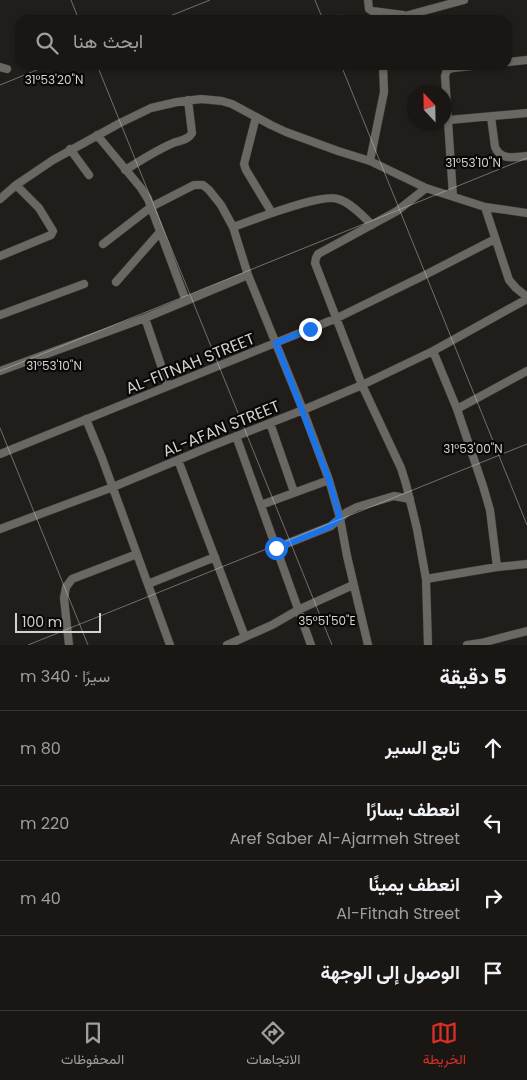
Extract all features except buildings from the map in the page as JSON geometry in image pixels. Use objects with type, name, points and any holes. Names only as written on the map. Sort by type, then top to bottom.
[{"type":"street","points":[[368,0],[369,9],[372,11],[398,15]]},
{"type":"street","points":[[409,15],[464,0]]},
{"type":"street","points":[[512,62],[527,60]]},
{"type":"street","points":[[370,161],[384,92],[383,70]]},
{"type":"street","points":[[446,85],[445,76],[449,70]]},
{"type":"street","points":[[0,199],[16,185],[53,160],[151,108],[201,99],[232,104],[302,139],[370,161],[426,188],[485,207],[527,213]]},
{"type":"street","points":[[125,170],[160,149],[191,136],[188,100]]},
{"type":"street","points":[[452,120],[527,113]]},
{"type":"street","points":[[256,117],[244,164],[272,213]]},
{"type":"street","points":[[491,117],[497,151],[501,155],[510,157],[527,156]]},
{"type":"street","points":[[450,130],[453,196]]},
{"type":"street","points":[[97,135],[144,193],[186,301]]},
{"type":"street","points":[[70,150],[89,175]]},
{"type":"street","points":[[102,244],[151,207],[189,187],[200,184],[206,187],[218,200],[233,227],[248,275],[303,410],[329,480],[340,518],[346,556],[368,645]]},
{"type":"street","points":[[0,256],[51,235],[53,231],[39,208],[16,185]]},
{"type":"street","points":[[426,188],[406,205],[372,226],[318,254],[315,263],[362,385],[400,468],[410,499],[426,579],[428,645]]},
{"type":"street","points":[[233,227],[272,213],[332,197],[344,201],[372,226]]},
{"type":"street","points":[[485,207],[509,280],[527,298]]},
{"type":"street","points":[[116,282],[160,232]]},
{"type":"street","name":"AL-FITNAH STREET","points":[[0,454],[337,318],[495,239]]},
{"type":"street","points":[[0,371],[145,318],[248,275]]},
{"type":"street","points":[[0,315],[84,284]]},
{"type":"street","name":"AL-AFAN STREET","points":[[0,529],[113,487],[362,385],[433,351],[527,298]]},
{"type":"street","points":[[145,318],[168,386]]},
{"type":"street","points":[[433,351],[457,409],[483,486],[490,510],[497,567]]},
{"type":"street","points":[[457,409],[527,371]]},
{"type":"street","points":[[86,419],[113,487],[170,645]]},
{"type":"street","points":[[270,423],[294,492]]},
{"type":"street","points":[[236,436],[311,645]]},
{"type":"street","points":[[178,460],[245,637]]},
{"type":"street","points":[[261,505],[329,480]]},
{"type":"street","points":[[276,548],[327,528],[351,510],[394,496],[410,499]]},
{"type":"street","points":[[69,645],[64,598],[66,586],[72,579],[137,554]]},
{"type":"street","points":[[148,584],[215,557]]},
{"type":"street","points":[[426,579],[527,564]]},
{"type":"street","points":[[227,645],[353,585]]},
{"type":"street","points":[[467,645],[527,631]]},
{"type":"route","points":[[276,548],[327,528],[340,518],[329,480],[276,343],[310,329]]}]
